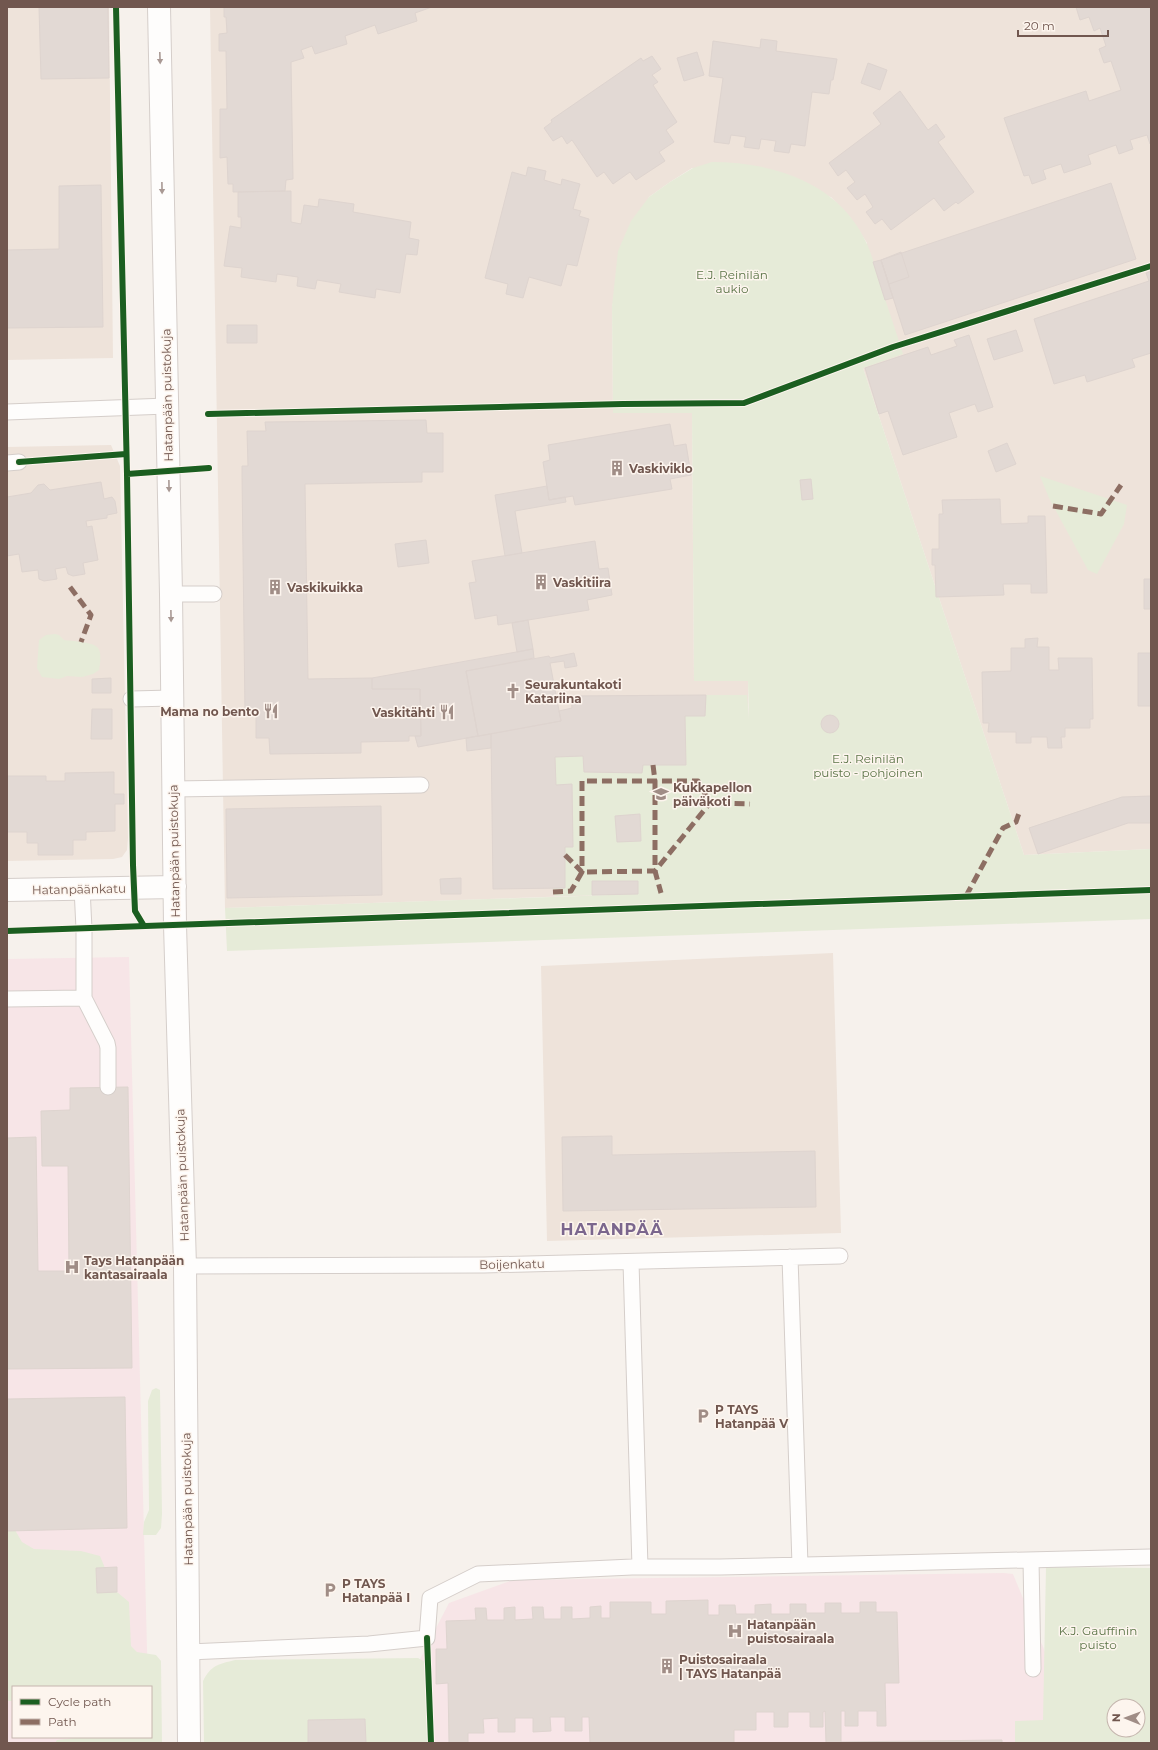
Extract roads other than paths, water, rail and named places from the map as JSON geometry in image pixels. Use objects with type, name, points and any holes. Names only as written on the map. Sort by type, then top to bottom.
[{"type":"street","name":"Hatanpään puistokuja","points":[[159,13],[171,594],[175,887],[185,1266],[190,1743]]},
{"type":"street","name":"Hatanpäänkatu","points":[[7,890],[175,887]]},
{"type":"lane","points":[[7,412],[167,406]]},
{"type":"lane","points":[[171,594],[214,594]]},
{"type":"lane","points":[[131,699],[172,698]]},
{"type":"lane","points":[[173,788],[421,785]]},
{"type":"lane","points":[[82,888],[84,929],[84,998],[107,1043],[108,1087]]},
{"type":"lane","points":[[7,999],[84,998]]},
{"type":"lane","name":"Boijenkatu","points":[[185,1266],[631,1262],[840,1256]]},
{"type":"lane","points":[[790,1257],[800,1565]]},
{"type":"lane","points":[[631,1262],[640,1567]]},
{"type":"lane","points":[[189,1652],[369,1644],[427,1638],[430,1598],[478,1574],[640,1567],[1151,1557]]},
{"type":"lane","points":[[1032,1560],[1033,1669]]},
{"type":"place","name":"Vaskiviklo","points":[[617,468]]},
{"type":"place","name":"Vaskitiira","points":[[541,582]]},
{"type":"place","name":"Vaskikuikka","points":[[275,587]]},
{"type":"place","name":"Seurakuntakoti Katariina","points":[[513,691]]},
{"type":"place","name":"Mama no bento","points":[[271,711]]},
{"type":"place","name":"Vaskitähti","points":[[447,712]]},
{"type":"place","name":"Kukkapellon päiväkoti","points":[[661,794]]},
{"type":"place","name":"Tays Hatanpään kantasairaala","points":[[72,1267]]},
{"type":"place","name":"P TAYS Hatanpää V","points":[[703,1416]]},
{"type":"place","name":"P TAYS Hatanpää I","points":[[330,1590]]},
{"type":"place","name":"Hatanpään puistosairaala","points":[[735,1631]]},
{"type":"place","name":"Puistosairaala | TAYS Hatanpää","points":[[667,1666]]},
{"type":"district","name":"HATANPÄÄ","points":[[612,1229]]},
{"type":"park label","name":"E.J. Reinilän aukio","points":[[732,281]]},
{"type":"park label","name":"E.J. Reinilän puisto - pohjoinen","points":[[868,765]]},
{"type":"park label","name":"K.J. Gauffinin puisto","points":[[1098,1637]]}]
